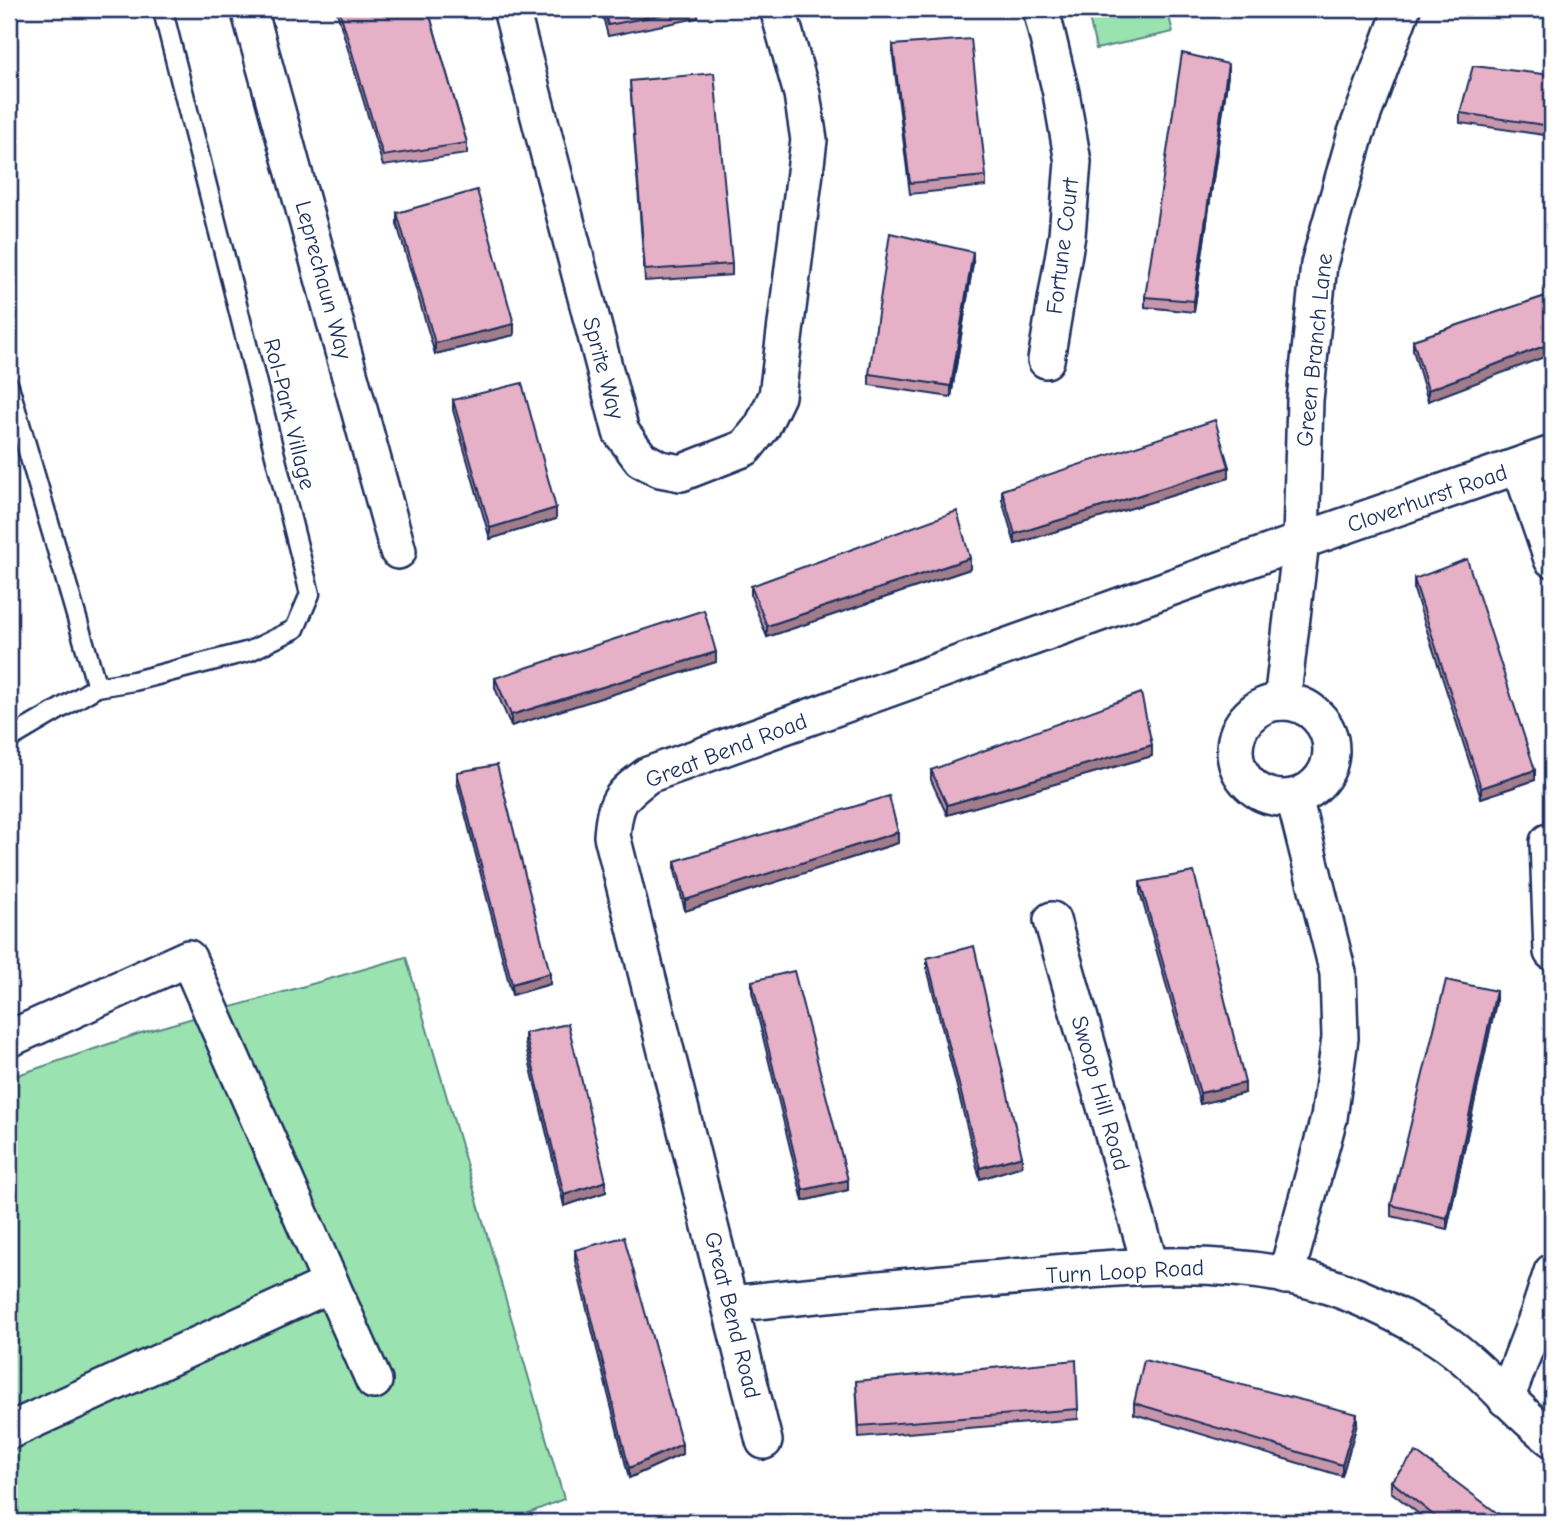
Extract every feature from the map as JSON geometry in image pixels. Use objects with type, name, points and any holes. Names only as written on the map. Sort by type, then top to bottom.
[{"type":"street","name":"Leprechaun Way","points":[[249,9],[398,551]]},
{"type":"street","name":"Sprite Way","points":[[511,9],[621,432],[641,459],[660,469],[681,473],[745,448],[762,427],[776,396],[808,140],[802,94],[778,9]]},
{"type":"street","name":"Fortune Court","points":[[1041,9],[1061,93],[1073,162],[1067,235],[1046,360]]},
{"type":"street","name":"Green Branch Lane","points":[[1282,702],[1301,541],[1304,400],[1319,264],[1356,133],[1402,9]]},
{"type":"street","name":"Cloverhurst Road","points":[[1301,541],[1552,454]]},
{"type":"street","points":[[1520,466],[1552,559]]},
{"type":"street","name":"Great Bend Road","points":[[764,1441],[612,836],[614,815],[622,794],[648,775],[1301,541]]},
{"type":"street","points":[[1282,702],[1301,706],[1318,717],[1328,734],[1331,754],[1325,773],[1313,789],[1294,797],[1274,798],[1256,790],[1242,776],[1235,757],[1236,737],[1246,719],[1262,707],[1282,702]]},
{"type":"street","points":[[1286,1276],[1329,1118],[1340,1038],[1338,973],[1294,797]]},
{"type":"street","points":[[1548,842],[1552,952]]},
{"type":"street","name":"Swoop Hill Road","points":[[1052,920],[1150,1265]]},
{"type":"street","points":[[9,1039],[188,958],[374,1381]]},
{"type":"street","name":"Turn Loop Road","points":[[731,1304],[1150,1265],[1229,1268],[1286,1276],[1323,1284],[1366,1301],[1431,1333],[1470,1361],[1506,1399],[1552,1439]]},
{"type":"street","points":[[1506,1399],[1552,1272]]},
{"type":"street","points":[[9,1431],[331,1284]]},
{"type":"lane","name":"Rol-Park Village","points":[[9,739],[97,687],[134,681],[250,651],[295,629],[310,594],[168,29],[160,9]]},
{"type":"lane","points":[[9,386],[97,687]]},
{"type":"green space","points":[[1087,9],[1167,9],[1173,32],[1096,49]]},
{"type":"green space","points":[[406,957],[564,1499],[506,1522],[9,1522],[9,1078],[141,1033]]},
{"type":"building","points":[[339,9],[428,9],[467,143],[383,156]]},
{"type":"building","points":[[604,9],[692,9],[608,25]]},
{"type":"building","points":[[971,39],[986,176],[910,183],[893,45]]},
{"type":"building","points":[[1182,53],[1228,64],[1194,301],[1145,297]]},
{"type":"building","points":[[1473,66],[1552,75],[1552,126],[1460,113]]},
{"type":"building","points":[[714,73],[732,264],[645,270],[630,81]]},
{"type":"building","points":[[477,190],[514,324],[435,343],[397,213]]},
{"type":"building","points":[[890,233],[973,252],[951,386],[869,374]]},
{"type":"building","points":[[1552,294],[1552,343],[1428,390],[1413,340]]},
{"type":"building","points":[[522,383],[556,508],[490,528],[453,400]]},
{"type":"building","points":[[1215,420],[1229,467],[1015,534],[1002,490]]},
{"type":"building","points":[[957,511],[970,558],[767,626],[751,586]]},
{"type":"building","points":[[1467,559],[1535,770],[1481,788],[1414,579]]},
{"type":"building","points":[[704,610],[716,652],[511,715],[495,678]]},
{"type":"building","points":[[1141,693],[1152,745],[947,805],[931,770]]},
{"type":"building","points":[[497,765],[550,973],[512,984],[457,772]]},
{"type":"building","points":[[889,796],[898,832],[685,900],[675,861]]},
{"type":"building","points":[[1194,872],[1245,1083],[1200,1093],[1140,882]]},
{"type":"building","points":[[974,946],[1022,1156],[980,1168],[927,958]]},
{"type":"building","points":[[794,971],[848,1180],[803,1190],[752,981]]},
{"type":"building","points":[[1446,980],[1496,991],[1447,1218],[1391,1205]]},
{"type":"building","points":[[568,1024],[606,1181],[564,1195],[525,1033]]},
{"type":"building","points":[[624,1237],[682,1444],[629,1468],[575,1250]]},
{"type":"building","points":[[1076,1360],[1078,1409],[859,1426],[856,1381]]},
{"type":"building","points":[[1144,1360],[1357,1414],[1342,1465],[1134,1403]]},
{"type":"building","points":[[1416,1452],[1509,1522],[1442,1522],[1391,1481]]}]
